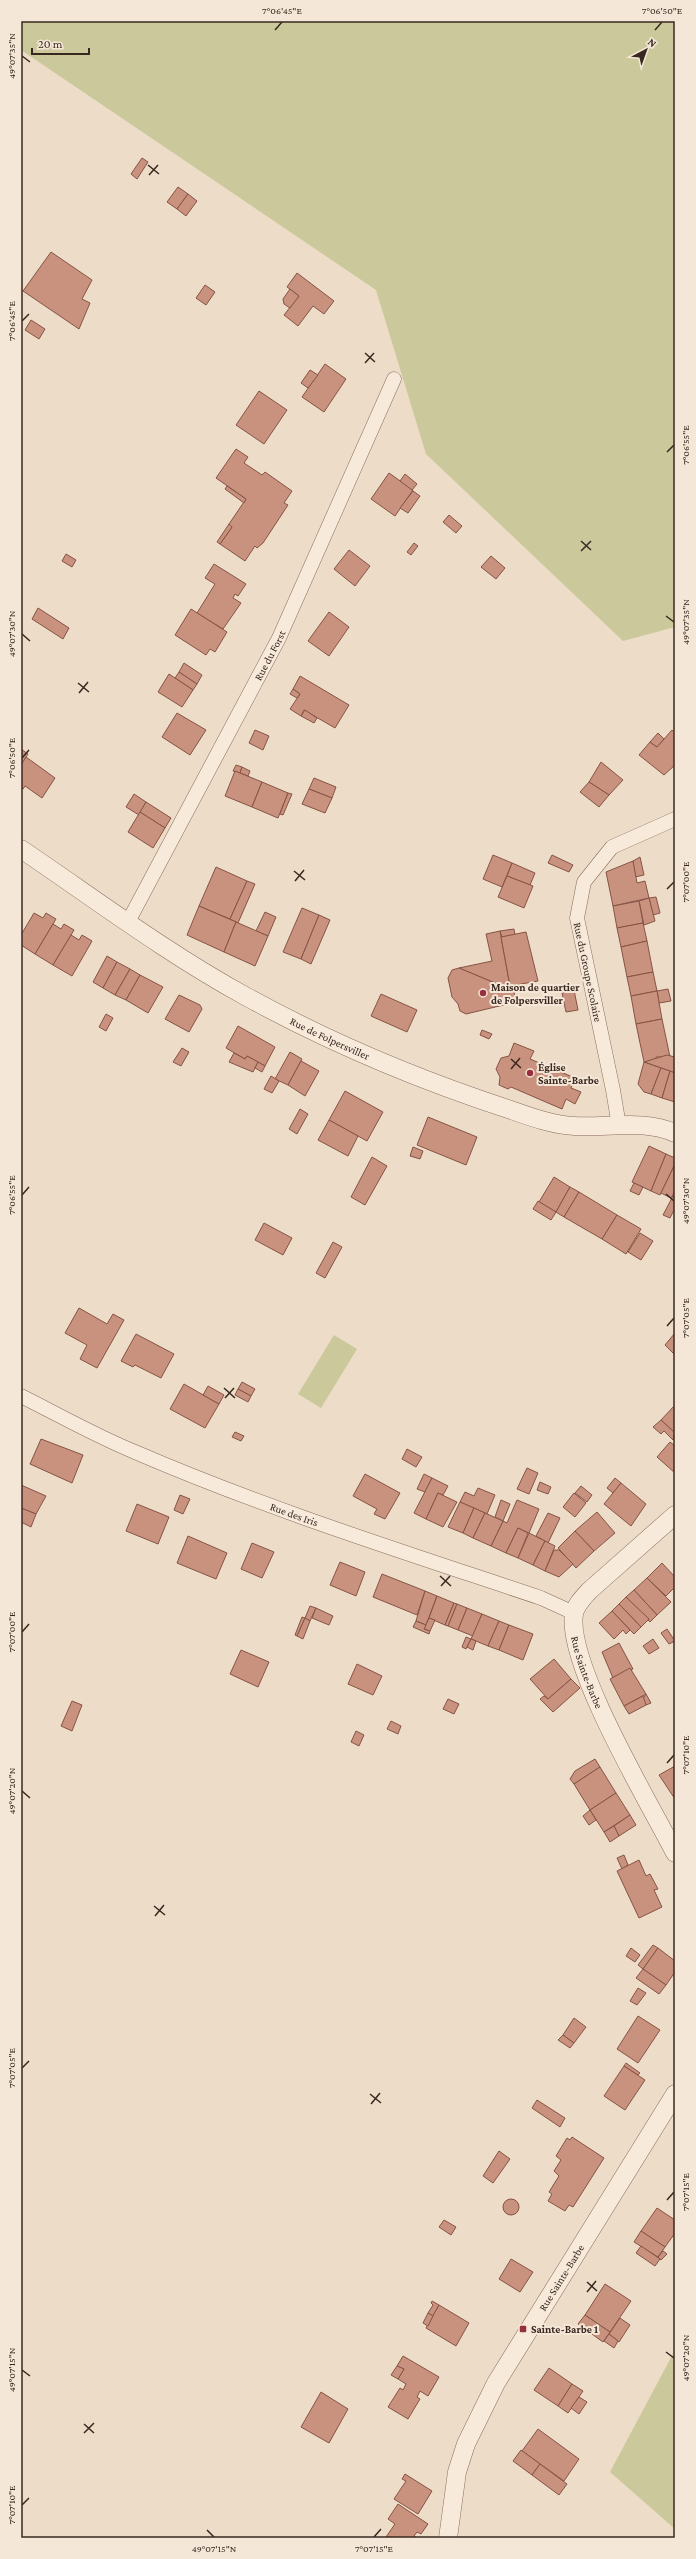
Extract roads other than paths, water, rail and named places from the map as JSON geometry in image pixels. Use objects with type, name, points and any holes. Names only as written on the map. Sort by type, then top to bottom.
[{"type":"street","name":"Rue du Forst","points":[[128,922],[279,638],[394,379]]},
{"type":"street","name":"Rue du Groupe Scolaire","points":[[618,1126],[613,1090],[577,918],[584,882],[612,846],[675,819]]},
{"type":"street","name":"Rue de Folpersviller","points":[[21,849],[128,922],[251,999],[332,1039],[431,1081],[512,1111],[551,1122],[572,1126],[650,1125],[675,1133]]},
{"type":"street","name":"Rue des Iris","points":[[21,1396],[133,1452],[210,1483],[294,1515],[541,1598],[574,1613]]},
{"type":"street","points":[[574,1613],[579,1602],[589,1591],[675,1515]]},
{"type":"street","name":"Rue Sainte-Barbe","points":[[574,1613],[578,1647],[600,1709],[675,1853]]},
{"type":"street","name":"Rue Sainte-Barbe","points":[[448,2538],[457,2472],[478,2416],[496,2383],[675,2094]]},
{"type":"place","name":"Maison de quartier de Folpersviller","points":[[483,993]]},
{"type":"place","name":"Église Sainte-Barbe","points":[[530,1073]]},
{"type":"place","name":"Sainte-Barbe 1","points":[[523,2329]]}]
